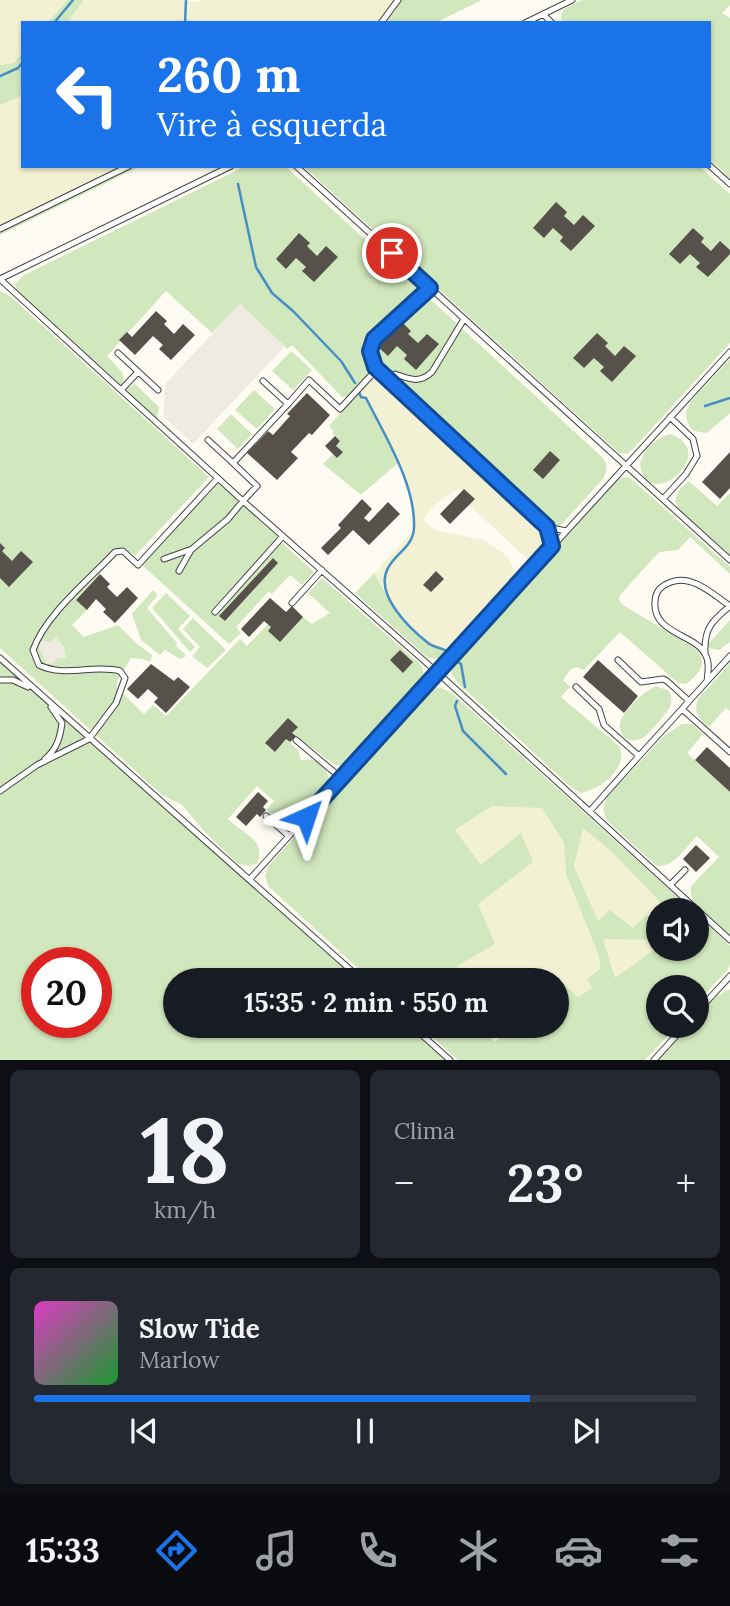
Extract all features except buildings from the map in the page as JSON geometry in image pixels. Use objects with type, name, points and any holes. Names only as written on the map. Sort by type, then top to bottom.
[{"type":"lane","points":[[382,21],[398,0]]},
{"type":"lane","points":[[529,21],[572,0]]},
{"type":"lane","points":[[542,14],[550,21]]},
{"type":"lane","points":[[711,166],[730,184]]},
{"type":"lane","points":[[0,229],[124,168]]},
{"type":"lane","points":[[228,168],[0,279],[243,502],[438,673],[730,940]]},
{"type":"lane","points":[[298,168],[730,560]]},
{"type":"lane","points":[[430,288],[374,339],[370,351],[377,369],[547,527],[566,531]]},
{"type":"lane","points":[[389,380],[395,374],[416,382],[426,378],[464,319]]},
{"type":"lane","points":[[250,879],[730,352]]},
{"type":"lane","points":[[118,353],[158,390]]},
{"type":"lane","points":[[233,463],[309,380],[340,409],[377,369]]},
{"type":"lane","points":[[121,390],[138,372]]},
{"type":"lane","points":[[263,381],[288,404]]},
{"type":"lane","points":[[663,499],[698,456],[693,439],[670,417]]},
{"type":"lane","points":[[179,571],[192,549],[228,519],[257,486],[208,440]]},
{"type":"lane","points":[[37,765],[89,739],[116,703],[125,678],[120,671],[107,668],[63,672],[39,665],[33,650],[39,632],[50,617],[65,605],[115,552],[122,551],[138,565],[218,478]]},
{"type":"lane","points":[[547,527],[552,546]]},
{"type":"lane","points":[[215,612],[283,536]]},
{"type":"lane","points":[[164,559],[192,549]]},
{"type":"lane","points":[[292,603],[322,570]]},
{"type":"lane","points":[[705,653],[661,621],[654,607],[656,593],[663,586],[678,580],[695,583],[730,606],[711,623],[705,639],[707,681]]},
{"type":"lane","points":[[590,811],[730,656]]},
{"type":"lane","points":[[618,660],[641,682],[667,681],[689,701]]},
{"type":"lane","points":[[1,662],[349,968]]},
{"type":"lane","points":[[0,680],[13,680],[42,696],[62,723],[60,738],[52,752],[0,791]]},
{"type":"lane","points":[[576,687],[599,709],[604,725],[639,756]]},
{"type":"lane","points":[[682,709],[730,752]]},
{"type":"lane","points":[[296,740],[341,778]]},
{"type":"lane","points":[[266,816],[289,836]]},
{"type":"lane","points":[[670,886],[685,870]]},
{"type":"lane","points":[[709,999],[730,976]]},
{"type":"lane","points":[[425,1038],[450,1060]]},
{"type":"lane","points":[[654,1060],[674,1038]]},
{"type":"shaded area","points":[[0,0],[67,0],[50,21],[21,21],[21,54],[14,63],[0,65]]},
{"type":"shaded area","points":[[84,0],[398,0],[382,21],[68,21]]},
{"type":"shaded area","points":[[21,94],[21,168],[125,168],[0,228],[0,105]]},
{"type":"shaded area","points":[[240,304],[285,346],[193,444],[163,416],[165,384]]},
{"type":"shaded area","points":[[376,375],[541,526],[547,541],[535,558],[526,558],[469,505],[475,499],[464,489],[458,489],[436,504],[424,519],[428,525],[435,530],[484,540],[507,556],[515,571],[505,591],[457,644],[445,649],[430,644],[394,608],[374,573],[414,530],[410,499],[399,462],[366,398],[361,397],[359,392]]},
{"type":"shaded area","points":[[56,637],[64,647],[66,658],[57,658],[54,663],[46,663],[38,645],[44,640],[50,643]]},
{"type":"shaded area","points":[[492,806],[542,808],[564,843],[566,874],[599,956],[600,969],[593,988],[578,997],[569,988],[569,968],[456,966],[478,904],[482,866],[455,830]]},
{"type":"shaded area","points":[[583,827],[612,852],[656,898],[646,898],[646,915],[633,928],[598,922],[574,866]]},
{"type":"shaded area","points":[[603,939],[646,939],[646,956],[615,979]]},
{"type":"green space","points":[[67,0],[84,0],[68,21],[50,21]]},
{"type":"green space","points":[[398,0],[482,0],[439,21],[382,21]]},
{"type":"green space","points":[[582,0],[730,0],[730,5],[722,13],[730,18],[730,178],[711,161],[711,21],[562,21],[564,9]]},
{"type":"green space","points":[[21,54],[21,94],[0,105],[0,65],[14,63]]},
{"type":"green space","points":[[125,168],[137,168],[0,235],[0,229]]},
{"type":"green space","points":[[242,168],[287,168],[602,457],[607,468],[606,473],[559,527],[549,524],[506,483],[501,488],[373,371],[349,397],[342,397],[292,345],[287,349],[240,304],[212,333],[166,291],[107,356],[122,372],[124,380],[121,385],[16,289],[15,284],[24,275]]},
{"type":"green space","points":[[305,168],[701,168],[730,194],[730,343],[632,450],[626,454],[619,453]]},
{"type":"green space","points":[[0,291],[10,296],[209,477],[135,556],[124,547],[76,599],[87,610],[72,625],[84,637],[118,625],[152,655],[151,661],[131,658],[117,681],[117,688],[144,714],[153,705],[166,716],[240,639],[247,646],[268,624],[271,627],[268,631],[280,642],[303,617],[312,624],[330,613],[308,593],[322,578],[422,666],[424,676],[418,687],[345,766],[335,765],[292,733],[298,726],[288,718],[266,742],[275,752],[286,739],[298,750],[301,760],[313,760],[324,767],[328,782],[291,825],[283,825],[266,810],[274,801],[257,786],[228,819],[256,842],[259,848],[257,863],[250,866],[238,864],[182,805],[162,795],[0,648]]},
{"type":"green space","points":[[291,351],[312,370],[293,390],[272,371]]},
{"type":"green space","points":[[730,359],[730,413],[707,433],[694,431],[688,424],[686,413],[691,401]]},
{"type":"green space","points":[[135,384],[159,407],[157,419],[128,392],[128,388]]},
{"type":"green space","points":[[254,390],[275,409],[257,429],[235,410]]},
{"type":"green space","points":[[359,392],[361,397],[366,398],[399,462],[361,495],[323,464],[333,454],[337,458],[342,452],[336,446],[340,441],[329,426]]},
{"type":"green space","points":[[231,414],[252,434],[238,449],[217,429]]},
{"type":"green space","points":[[670,434],[684,443],[688,454],[685,465],[677,476],[654,484],[645,478],[640,463],[651,445]]},
{"type":"green space","points":[[629,477],[730,567],[730,574],[690,537],[678,550],[659,552],[620,595],[619,600],[623,605],[696,649],[702,664],[686,684],[678,683],[620,632],[584,670],[577,667],[571,669],[563,680],[570,687],[561,697],[619,746],[621,754],[617,769],[611,776],[589,791],[581,793],[571,787],[459,684],[451,674],[452,666],[613,483],[620,478]]},
{"type":"green space","points":[[689,481],[717,506],[730,493],[730,556],[678,509],[678,493]]},
{"type":"green space","points":[[218,483],[314,572],[302,585],[290,575],[272,594],[269,591],[236,627],[241,633],[229,644],[142,565]]},
{"type":"green space","points":[[374,573],[403,618],[422,637],[445,649],[457,644],[441,658],[428,658],[355,593]]},
{"type":"green space","points":[[153,590],[158,595],[147,608],[177,643],[176,646],[185,657],[180,659],[165,650],[160,655],[141,640],[132,614]]},
{"type":"green space","points":[[166,593],[190,616],[178,629],[195,647],[190,652],[152,608]]},
{"type":"green space","points":[[193,618],[226,650],[207,668],[192,656],[200,647],[183,629]]},
{"type":"green space","points":[[730,620],[730,642],[719,650],[709,648],[708,644]]},
{"type":"green space","points":[[0,658],[349,968],[163,968],[163,1038],[425,1038],[450,1060],[0,1060]]},
{"type":"green space","points":[[730,663],[730,711],[726,708],[709,727],[698,715],[698,699]]},
{"type":"green space","points":[[656,686],[669,691],[669,709],[646,736],[637,740],[626,738],[620,730],[621,719],[635,702]]},
{"type":"green space","points":[[440,687],[453,694],[679,898],[656,898],[612,852],[583,828],[574,866],[598,921],[610,910],[633,928],[646,915],[646,940],[603,939],[615,978],[646,956],[646,961],[709,961],[709,926],[730,946],[728,969],[709,990],[709,975],[646,975],[646,1038],[666,1038],[645,1060],[458,1060],[433,1038],[492,1038],[494,1042],[500,1038],[569,1038],[569,988],[578,997],[592,988],[587,979],[600,969],[599,956],[566,874],[564,843],[542,808],[492,806],[455,830],[481,865],[521,833],[533,862],[478,904],[495,944],[457,966],[458,968],[358,968],[268,886],[265,875],[269,865],[428,690]]},
{"type":"green space","points":[[682,724],[692,724],[703,734],[687,753],[730,792],[730,936],[709,918],[709,898],[693,898],[691,893],[691,886],[719,857],[697,836],[674,860],[657,866],[607,821],[603,810],[607,797],[665,735]]},
{"type":"green space","points":[[730,989],[730,1060],[654,1060],[674,1038],[709,1038],[709,1001]]},
{"type":"waterway","points":[[56,21],[73,0]]},
{"type":"waterway","points":[[185,21],[186,0]]},
{"type":"waterway","points":[[0,76],[21,64]]},
{"type":"waterway","points":[[238,184],[256,267],[272,293],[341,361],[355,383]]},
{"type":"waterway","points":[[359,392],[361,397],[366,398],[398,461],[413,512],[414,528],[411,540],[388,568],[385,578],[389,599],[411,628],[430,644],[447,651]]},
{"type":"waterway","points":[[705,406],[730,398]]},
{"type":"waterway","points":[[458,662],[461,664],[465,687]]},
{"type":"waterway","points":[[457,701],[455,706],[463,731],[506,774]]},
{"type":"route","points":[[306,817],[552,546],[547,527],[375,367],[370,351],[374,339],[430,288],[392,253]]}]
